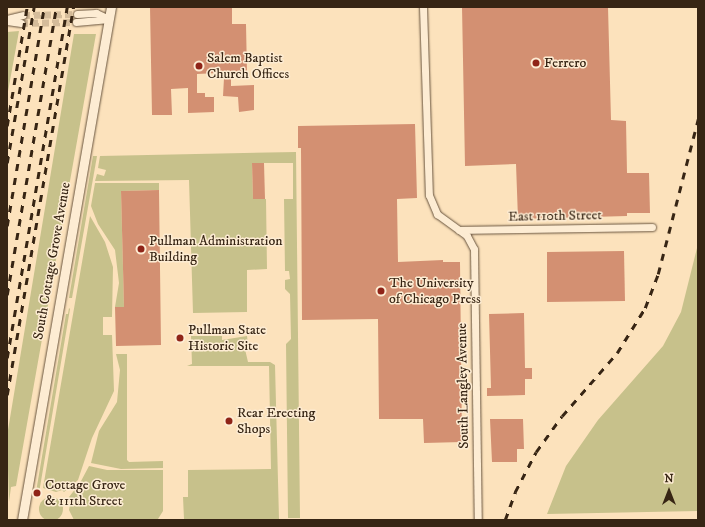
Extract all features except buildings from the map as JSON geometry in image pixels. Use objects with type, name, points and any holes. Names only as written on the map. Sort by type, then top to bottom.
[{"type":"street","name":"South Cottage Grove Avenue","points":[[22,520],[111,7]]},
{"type":"street","name":"South Langley Avenue","points":[[423,7],[427,185],[432,206],[437,214],[471,242],[474,254],[478,520]]},
{"type":"street","points":[[77,14],[96,13],[109,19]]},
{"type":"street","points":[[7,20],[23,15]]},
{"type":"street","points":[[76,22],[109,19]]},
{"type":"street","points":[[7,20],[21,23]]},
{"type":"street","name":"East 110th Street","points":[[458,230],[652,227]]},
{"type":"shaded area","points":[[19,31],[7,97],[7,32]]},
{"type":"shaded area","points":[[74,34],[96,34],[16,486],[11,487],[9,502],[7,436]]},
{"type":"shaded area","points":[[296,152],[300,518],[288,518],[286,344],[291,339],[290,294],[285,289],[285,280],[290,279],[289,271],[285,271],[284,199],[293,199],[293,163],[252,163],[253,199],[266,199],[267,269],[247,270],[247,312],[193,313],[189,180],[95,181],[97,174],[104,176],[106,170],[98,168],[100,156]]},
{"type":"shaded area","points":[[93,156],[97,156],[72,298],[69,298]]},
{"type":"shaded area","points":[[95,183],[159,183],[159,190],[121,191],[124,307],[115,307],[119,283],[115,250],[98,224],[91,206]]},
{"type":"shaded area","points":[[90,216],[105,242],[113,267],[112,317],[103,317],[103,335],[112,335],[114,391],[92,438],[78,480],[64,492],[62,490],[56,492],[43,488]]},
{"type":"shaded area","points":[[698,244],[698,511],[547,514],[566,466],[598,420],[663,346],[681,312]]},
{"type":"shaded area","points":[[69,308],[39,493],[36,492],[66,314],[68,314]]},
{"type":"shaded area","points":[[191,336],[222,336],[222,340],[247,336],[248,345],[244,345],[248,362],[270,362],[275,365],[279,519],[184,519],[183,497],[188,497],[188,470],[271,469],[269,366],[187,366],[192,364]]},
{"type":"shaded area","points":[[116,354],[127,354],[127,460],[129,462],[163,461],[163,468],[121,469],[91,463],[99,431],[117,402],[120,370]]},
{"type":"shaded area","points":[[89,466],[107,470],[163,470],[163,511],[158,519],[74,520],[69,510],[71,499],[69,497],[80,483]]},
{"type":"shaded area","points":[[51,497],[59,501],[63,509],[59,517],[51,521],[43,517],[39,509],[43,501]]},
{"type":"tunnel","points":[[23,15],[77,14]]},
{"type":"tunnel","points":[[21,23],[76,22]]},
{"type":"railway","points":[[7,126],[27,7]]},
{"type":"railway","points":[[7,163],[34,7]]},
{"type":"railway","points":[[7,226],[44,7]]},
{"type":"railway","points":[[7,295],[56,7]]},
{"type":"railway","points":[[7,358],[67,7]]},
{"type":"railway","points":[[7,395],[73,7]]},
{"type":"railway","points":[[505,520],[515,492],[536,452],[562,416],[617,353],[645,308],[658,274],[698,119]]},
{"type":"place","name":"Ferrero","points":[[536,63]]},
{"type":"place","name":"Salem Baptist Church Offices","points":[[199,66]]},
{"type":"place","name":"Pullman Administration Building","points":[[141,249]]},
{"type":"place","name":"The University of Chicago Press","points":[[381,291]]},
{"type":"place","name":"Pullman State Historic Site","points":[[180,338]]},
{"type":"place","name":"Rear Erecting Shops","points":[[229,421]]},
{"type":"place","name":"Cottage Grove & 111th Street","points":[[37,493]]}]
